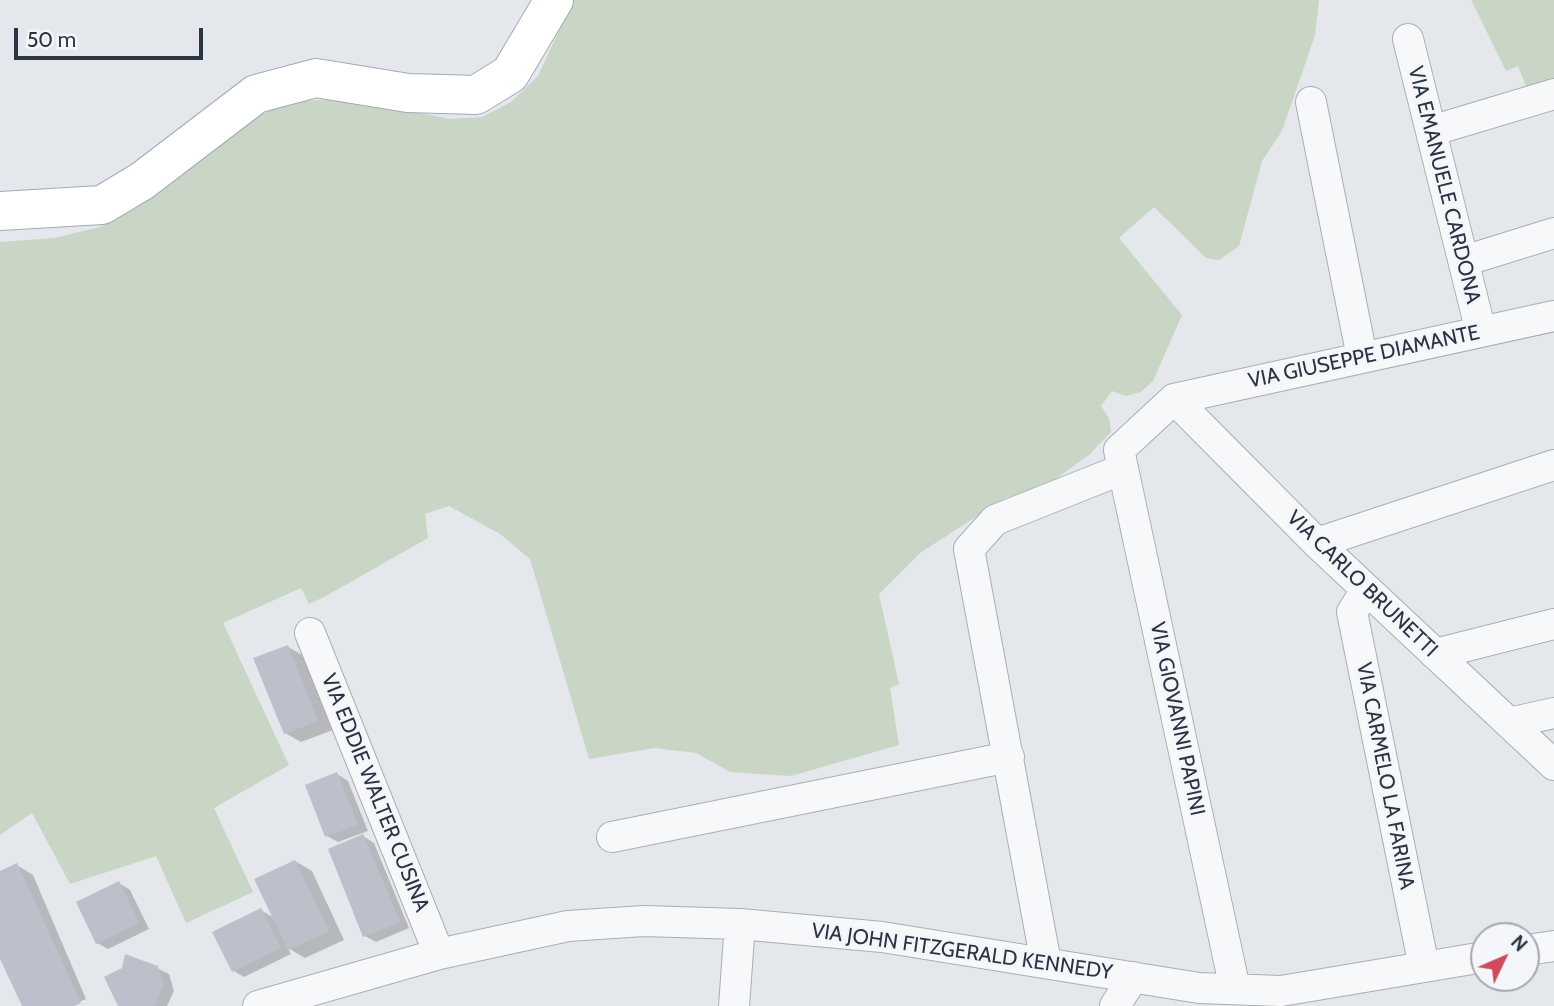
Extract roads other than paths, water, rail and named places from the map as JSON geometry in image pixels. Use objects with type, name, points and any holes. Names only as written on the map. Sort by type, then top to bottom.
[{"type":"main road","points":[[0,211],[102,205],[142,181],[256,94],[316,79],[408,93],[476,95],[510,74],[554,0]]},
{"type":"street","name":"VIA EMANUELE CARDONA","points":[[1408,39],[1481,332]]},
{"type":"street","points":[[1431,131],[1554,94]]},
{"type":"street","points":[[1311,102],[1362,357]]},
{"type":"street","points":[[1464,261],[1554,233]]},
{"type":"street","name":"VIA GIUSEPPE DIAMANTE","points":[[1174,399],[1554,316]]},
{"type":"street","points":[[1046,963],[969,549],[995,520],[1121,459],[1174,399]]},
{"type":"street","name":"VIA CARLO BRUNETTI","points":[[1174,399],[1317,543],[1554,765]]},
{"type":"street","name":"VIA GIOVANNI PAPINI","points":[[1121,459],[1235,989]]},
{"type":"street","points":[[1317,543],[1554,465]]},
{"type":"street","name":"VIA CARMELO LA FARINA","points":[[1366,590],[1352,612],[1424,967]]},
{"type":"street","points":[[1435,654],[1554,624]]},
{"type":"street","name":"VIA EDDIE WALTER CUSINA","points":[[310,633],[439,954]]},
{"type":"street","points":[[1509,723],[1554,713]]},
{"type":"street","points":[[612,837],[1009,757]]},
{"type":"street","name":"VIA JOHN FITZGERALD KENNEDY","points":[[258,1006],[439,954],[568,926],[644,921],[740,924],[882,937],[1133,977],[1199,997],[1235,989],[1321,995],[1424,967],[1470,959]]},
{"type":"street","points":[[734,1006],[740,924]]},
{"type":"street","points":[[1115,1006],[1133,977]]}]
